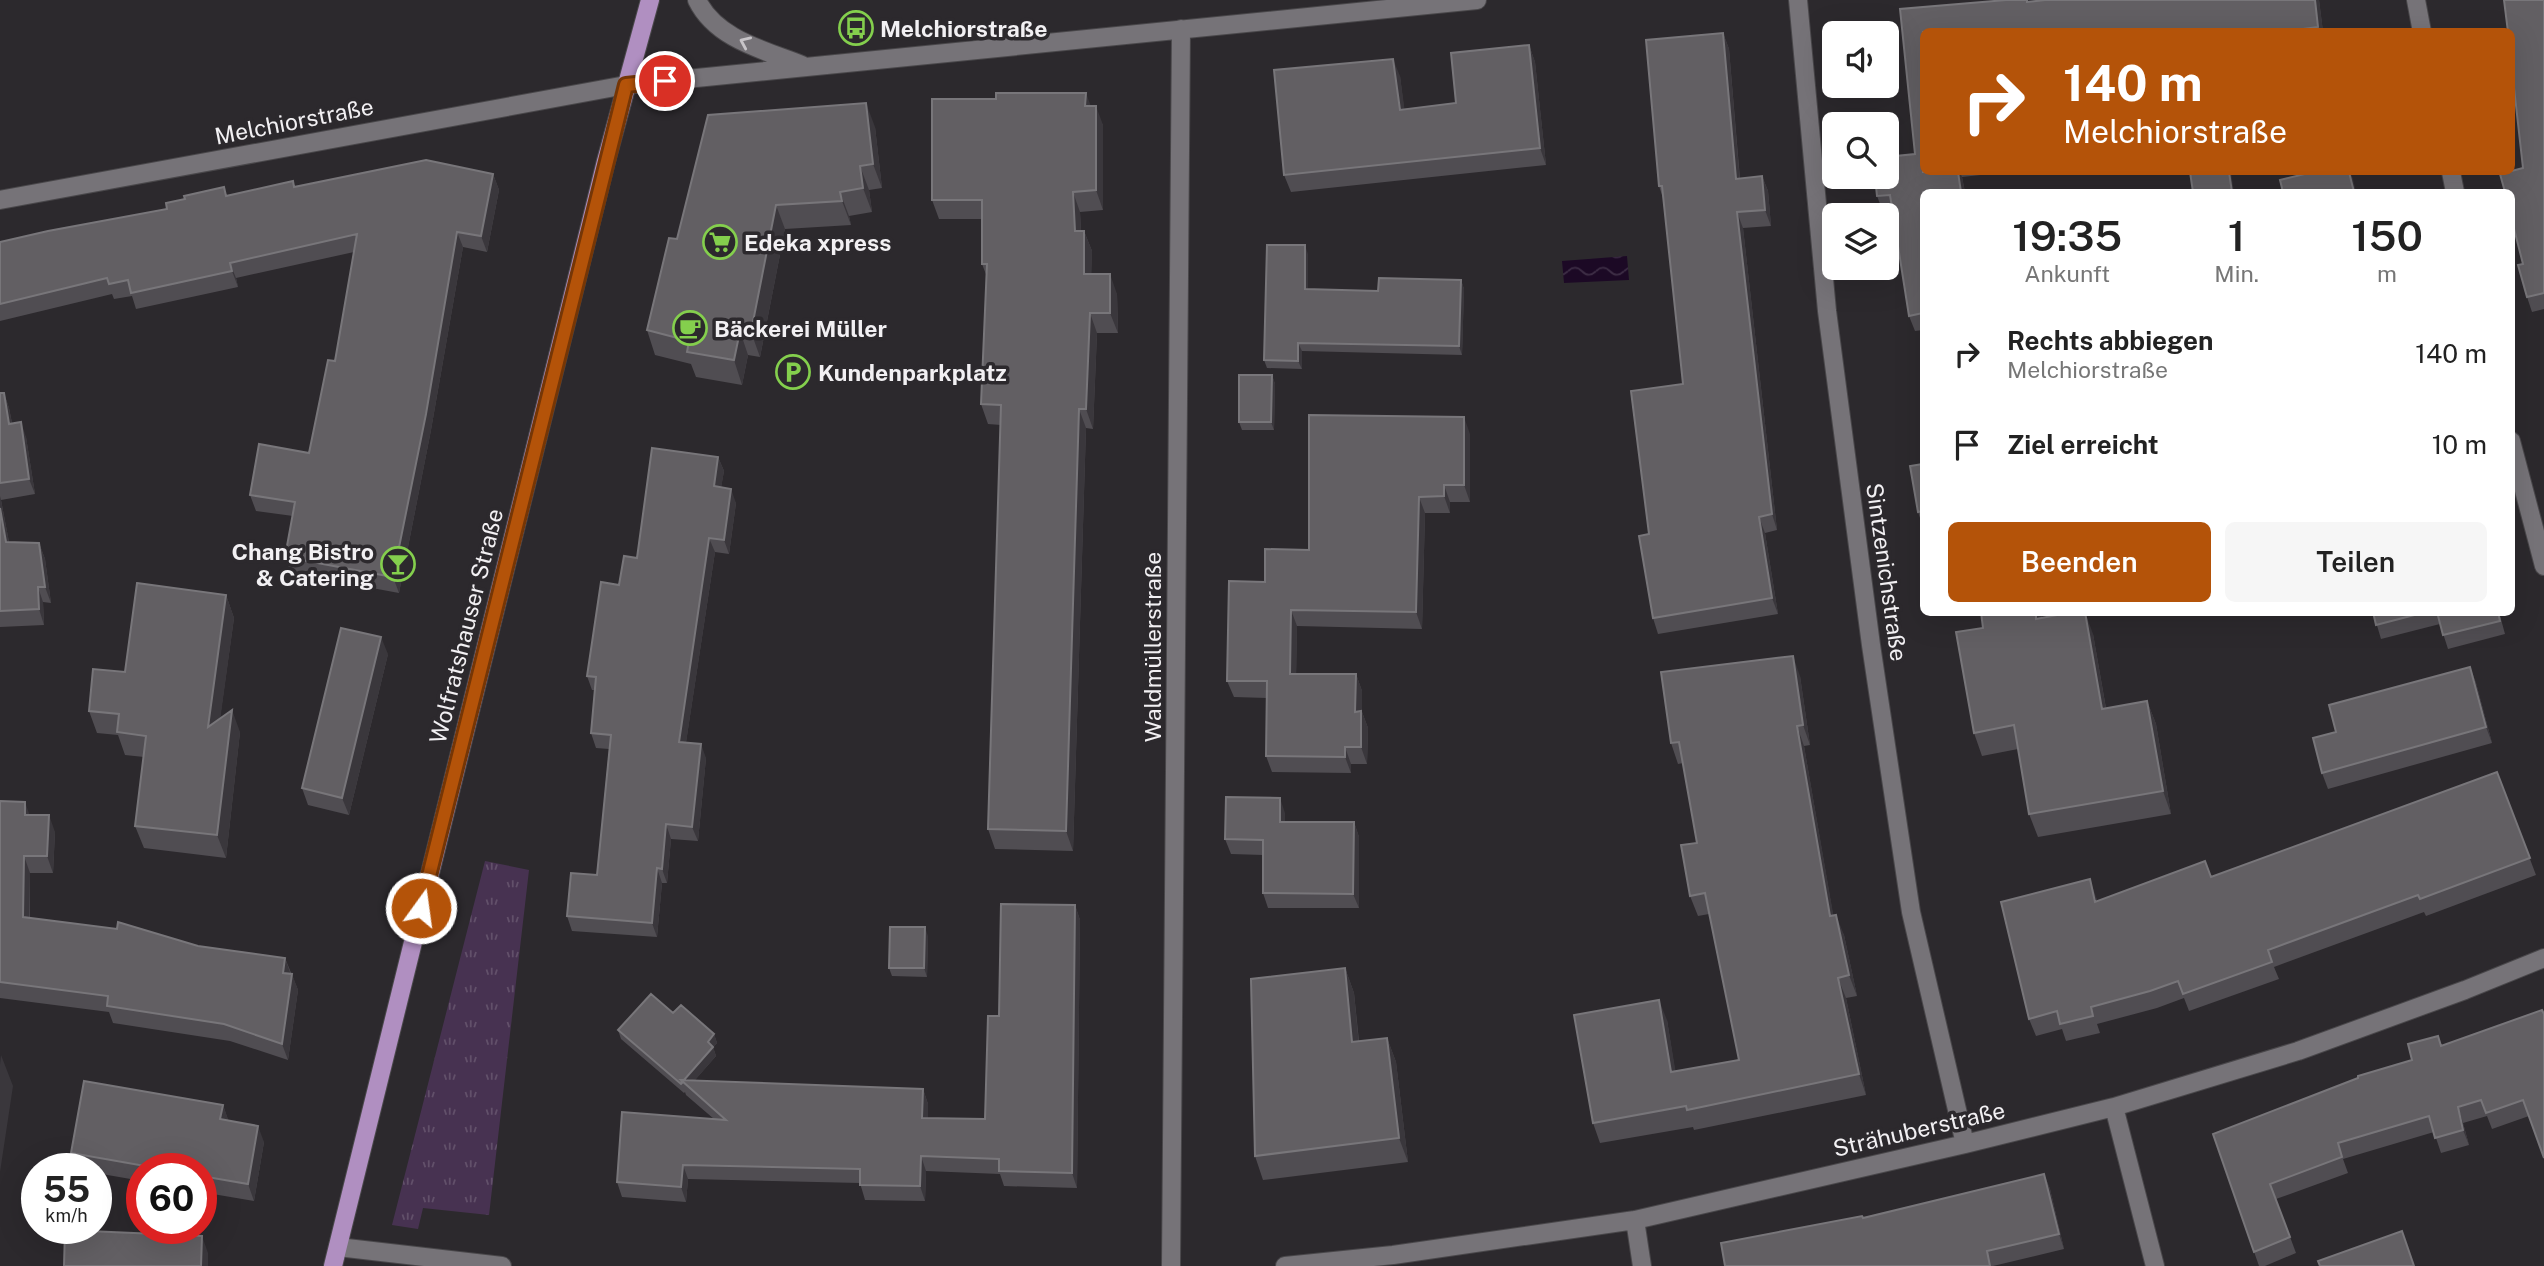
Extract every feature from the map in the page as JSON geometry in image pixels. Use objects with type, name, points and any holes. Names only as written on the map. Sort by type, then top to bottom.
[{"type":"main road","name":"Wolfratshauser Straße","points":[[333,1266],[626,85],[650,0]]},
{"type":"street","name":"Melchiorstraße","points":[[697,0],[703,12],[726,33],[806,66]]},
{"type":"street","name":"Melchiorstraße","points":[[0,201],[626,85],[1477,0]]},
{"type":"street","name":"Sintzenichstraße","points":[[1798,0],[1827,311],[1871,645],[1912,912],[1965,1144]]},
{"type":"street","points":[[2416,0],[2421,28]]},
{"type":"street","name":"Waldmüllerstraße","points":[[1171,1266],[1181,29]]},
{"type":"street","points":[[2515,456],[2544,566]]},
{"type":"street","name":"Strähuberstraße","points":[[1285,1266],[1393,1255],[1635,1220],[1965,1144],[2114,1107],[2298,1051],[2544,958]]},
{"type":"street","points":[[2114,1107],[2155,1266]]},
{"type":"street","points":[[1635,1220],[1642,1266]]},
{"type":"street","points":[[338,1247],[502,1266]]},
{"type":"green space","points":[[485,861],[529,870],[489,1215],[423,1208],[418,1229],[392,1225]]},
{"type":"water","points":[[1627,256],[1629,280],[1564,283],[1562,261]]},
{"type":"building","points":[[2006,0],[2315,0],[2318,27],[2311,28],[1920,28],[1920,175],[1958,175],[1961,189],[1920,189],[1920,314],[1909,316],[1899,252],[1899,203],[1891,203],[1890,195],[1877,196],[1876,189],[1899,189],[1899,156],[1915,154],[1900,9]]},
{"type":"building","points":[[2504,0],[2544,0],[2544,293],[2527,297],[2518,265],[2523,264],[2515,233],[2515,189],[2504,189],[2500,175],[2515,175],[2515,170],[2523,168],[2515,97],[2515,28],[2508,28]]},
{"type":"building","points":[[1723,33],[1736,179],[1762,176],[1765,210],[1737,212],[1772,514],[1759,517],[1772,598],[1653,618],[1639,536],[1649,534],[1631,391],[1683,384],[1662,186],[1659,186],[1646,40]]},
{"type":"building","points":[[1529,45],[1540,148],[1284,175],[1274,70],[1393,59],[1400,110],[1456,103],[1451,53]]},
{"type":"building","points":[[996,93],[1086,93],[1085,106],[1096,106],[1096,190],[1073,192],[1075,231],[1084,231],[1084,274],[1110,274],[1110,313],[1090,313],[1086,409],[1079,409],[1066,831],[988,829],[1001,405],[981,404],[987,264],[982,264],[982,200],[932,200],[932,99],[996,99]]},
{"type":"building","points":[[866,103],[873,164],[860,166],[863,188],[840,192],[842,201],[776,205],[751,332],[740,331],[734,360],[687,352],[689,341],[647,330],[669,238],[677,239],[708,115]]},
{"type":"building","points":[[426,160],[493,174],[481,236],[457,232],[426,414],[393,577],[285,557],[295,502],[250,495],[259,444],[309,453],[328,360],[335,361],[357,234],[230,263],[232,271],[131,293],[128,280],[109,284],[107,278],[0,304],[0,242],[167,209],[166,203],[185,199],[184,196],[224,187],[226,196],[293,181],[294,187]]},
{"type":"building","points":[[2190,175],[2229,175],[2232,189],[2193,189]]},
{"type":"building","points":[[2301,175],[2350,175],[2353,189],[2282,189],[2280,180]]},
{"type":"building","points":[[1267,245],[1305,245],[1305,289],[1378,291],[1379,278],[1461,280],[1459,346],[1298,343],[1298,361],[1264,360]]},
{"type":"building","points":[[1239,375],[1272,375],[1271,422],[1239,422]]},
{"type":"building","points":[[0,393],[4,393],[9,424],[21,422],[29,479],[0,483]]},
{"type":"building","points":[[1309,415],[1464,417],[1464,485],[1444,485],[1444,496],[1419,497],[1416,612],[1291,610],[1290,674],[1356,674],[1355,712],[1361,711],[1361,747],[1345,747],[1345,757],[1266,756],[1267,681],[1227,681],[1229,581],[1265,582],[1265,549],[1309,550]]},
{"type":"building","points":[[652,448],[718,457],[714,486],[731,489],[724,540],[709,538],[679,742],[701,744],[692,827],[666,824],[662,869],[657,868],[652,923],[567,916],[571,873],[597,875],[611,735],[591,733],[596,677],[587,676],[601,582],[619,585],[624,556],[637,558]]},
{"type":"building","points":[[1920,464],[1918,512],[1910,466]]},
{"type":"building","points":[[0,508],[6,542],[39,543],[45,587],[38,587],[39,609],[0,611]]},
{"type":"building","points":[[137,583],[226,595],[208,727],[232,710],[217,835],[135,826],[146,736],[117,732],[119,714],[89,711],[93,669],[125,672]]},
{"type":"building","points":[[1982,616],[2036,616],[2036,619],[2086,616],[2102,709],[2147,701],[2163,791],[2029,814],[2014,725],[1974,733],[1956,632],[1983,628]]},
{"type":"building","points":[[2374,616],[2411,616],[2376,625]]},
{"type":"building","points":[[2438,616],[2499,616],[2500,621],[2443,635]]},
{"type":"building","points":[[341,628],[381,637],[342,798],[302,788]]},
{"type":"building","points":[[1793,656],[1803,725],[1797,726],[1830,916],[1836,915],[1849,975],[1838,978],[1859,1074],[1687,1110],[1686,1106],[1593,1123],[1574,1015],[1659,1000],[1671,1072],[1739,1060],[1705,893],[1690,896],[1681,845],[1697,843],[1679,742],[1671,743],[1661,672]]},
{"type":"building","points":[[2470,667],[2486,727],[2322,773],[2313,738],[2336,732],[2329,705]]},
{"type":"building","points":[[2497,772],[2530,858],[2420,899],[2418,895],[2268,950],[2272,962],[2183,994],[2178,981],[2091,1007],[2093,1016],[2060,1024],[2057,1011],[2029,1019],[2001,902],[2090,879],[2095,902],[2205,861],[2211,877]]},
{"type":"building","points":[[1226,797],[1280,798],[1280,822],[1354,822],[1353,894],[1263,893],[1263,840],[1225,839]]},
{"type":"building","points":[[0,801],[25,802],[25,815],[49,815],[47,856],[24,856],[23,917],[117,929],[118,922],[198,946],[285,958],[283,973],[292,974],[282,1044],[224,1024],[107,1006],[108,996],[0,982]]},
{"type":"building","points":[[1001,904],[1075,905],[1072,1173],[999,1171],[999,1159],[921,1156],[920,1186],[860,1185],[860,1169],[683,1165],[681,1187],[617,1182],[622,1112],[726,1120],[681,1080],[923,1089],[922,1118],[985,1119],[988,1016],[999,1016]]},
{"type":"building","points":[[890,927],[925,927],[924,968],[889,968]]},
{"type":"building","points":[[1345,968],[1352,1042],[1387,1038],[1399,1138],[1255,1156],[1251,979]]},
{"type":"building","points":[[651,994],[673,1013],[681,1005],[714,1034],[708,1042],[713,1047],[684,1080],[681,1080],[681,1084],[618,1030]]},
{"type":"building","points":[[2542,1010],[2544,1158],[2523,1100],[2486,1113],[2481,1100],[2458,1107],[2463,1130],[2435,1138],[2429,1116],[2338,1143],[2342,1157],[2270,1184],[2290,1237],[2254,1252],[2213,1134],[2358,1076],[2412,1060],[2408,1044],[2438,1036],[2441,1046]]},
{"type":"building","points":[[84,1081],[223,1105],[220,1119],[258,1126],[248,1184],[217,1179],[217,1153],[126,1153],[126,1163],[112,1160],[112,1153],[71,1153]]},
{"type":"building","points":[[2044,1174],[2059,1234],[1987,1251],[1990,1266],[1725,1266],[1721,1243],[1862,1216],[1863,1218]]},
{"type":"building","points":[[2402,1231],[2414,1266],[2320,1266],[2318,1261]]},
{"type":"building","points":[[112,1232],[126,1233],[126,1244],[202,1244],[201,1266],[64,1266],[65,1244],[112,1244]]},
{"type":"place","name":"Melchiorstraße","points":[[856,28]]},
{"type":"place","name":"Edeka xpress","points":[[720,242]]},
{"type":"place","name":"Bäckerei Müller","points":[[690,328]]},
{"type":"place","name":"Kundenparkplatz","points":[[793,372]]},
{"type":"place","name":"Chang Bistro & Catering","points":[[398,564]]},
{"type":"route","points":[[421,908],[626,85],[665,81]]}]
